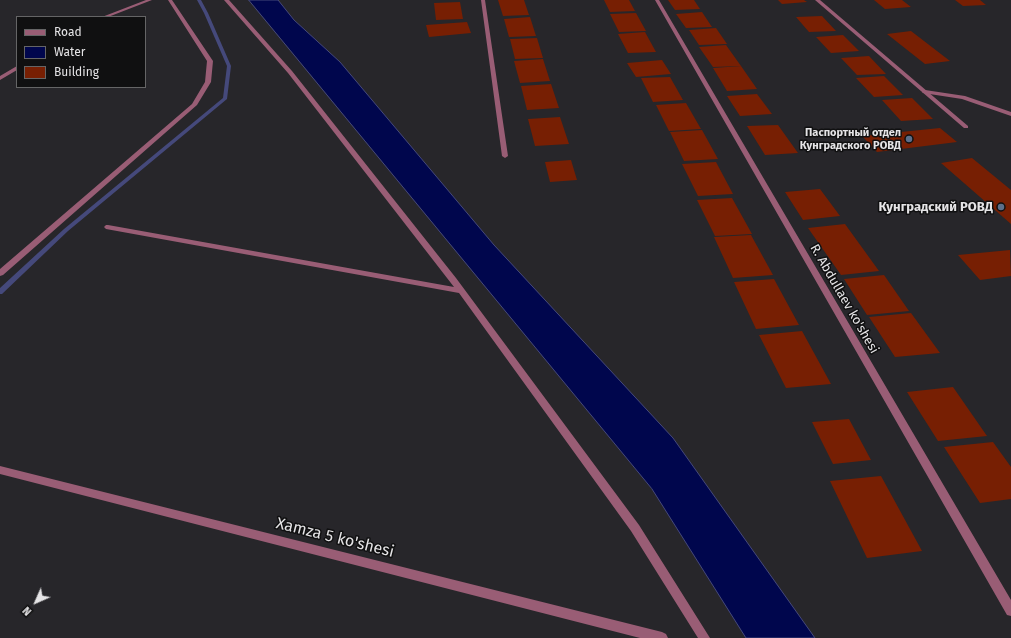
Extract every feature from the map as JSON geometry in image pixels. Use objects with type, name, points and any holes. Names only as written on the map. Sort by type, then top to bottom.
[{"type":"street","points":[[107,16],[150,0]]},
{"type":"street","points":[[2,269],[194,104],[208,82],[210,61],[170,0]]},
{"type":"street","points":[[226,0],[290,72],[462,291],[635,528],[704,638]]},
{"type":"street","points":[[483,0],[505,156]]},
{"type":"street","name":"R. Abdullaev ko'shesi","points":[[657,0],[1011,611]]},
{"type":"street","points":[[816,0],[966,127]]},
{"type":"street","points":[[0,78],[16,69]]},
{"type":"street","points":[[925,92],[963,97],[1011,114]]},
{"type":"street","points":[[108,227],[462,291]]},
{"type":"street","name":"Xamza 5 ko'shesi","points":[[0,470],[662,638]]},
{"type":"water","points":[[249,0],[278,0],[294,20],[340,62],[494,245],[673,438],[815,638],[746,638],[652,489]]},
{"type":"building","points":[[498,0],[524,0],[529,15],[503,16]]},
{"type":"building","points":[[604,0],[629,0],[635,11],[610,12]]},
{"type":"building","points":[[668,0],[694,0],[700,9],[675,10]]},
{"type":"building","points":[[778,0],[804,0],[807,2],[782,4]]},
{"type":"building","points":[[874,0],[902,0],[911,7],[885,9]]},
{"type":"building","points":[[955,0],[980,0],[986,5],[963,6]]},
{"type":"building","points":[[460,2],[463,19],[436,20],[434,3]]},
{"type":"building","points":[[702,12],[712,27],[686,28],[676,14]]},
{"type":"building","points":[[636,13],[646,31],[619,32],[610,14]]},
{"type":"building","points":[[822,16],[836,31],[809,32],[796,17]]},
{"type":"building","points":[[530,17],[536,36],[509,37],[504,19]]},
{"type":"building","points":[[467,22],[471,33],[429,37],[426,25]]},
{"type":"building","points":[[716,28],[727,44],[699,45],[689,30]]},
{"type":"building","points":[[911,31],[950,61],[925,64],[887,34]]},
{"type":"building","points":[[645,32],[656,52],[628,53],[618,34]]},
{"type":"building","points":[[843,35],[859,51],[831,53],[816,37]]},
{"type":"building","points":[[537,38],[543,58],[515,59],[510,39]]},
{"type":"building","points":[[726,45],[741,66],[713,67],[699,47]]},
{"type":"building","points":[[869,56],[886,74],[857,75],[841,58]]},
{"type":"building","points":[[543,59],[550,81],[520,83],[514,61]]},
{"type":"building","points":[[662,60],[671,74],[636,77],[627,63]]},
{"type":"building","points":[[741,66],[757,89],[727,91],[713,68]]},
{"type":"building","points":[[884,76],[903,95],[874,97],[856,78]]},
{"type":"building","points":[[670,77],[683,100],[653,102],[641,78]]},
{"type":"building","points":[[551,84],[559,108],[527,110],[521,86]]},
{"type":"building","points":[[757,94],[772,114],[740,116],[727,96]]},
{"type":"building","points":[[912,98],[933,119],[901,121],[882,100]]},
{"type":"building","points":[[686,103],[701,129],[669,131],[656,105]]},
{"type":"building","points":[[560,117],[569,144],[535,146],[528,119]]},
{"type":"building","points":[[778,125],[798,153],[765,155],[747,126]]},
{"type":"building","name":"Паспортный отдел Кунградского РОВД","points":[[940,128],[957,142],[877,152],[862,136]]},
{"type":"building","points":[[702,130],[718,159],[684,161],[670,132]]},
{"type":"building","name":"Кунградский РОВД","points":[[972,158],[1011,190],[1011,224],[941,163]]},
{"type":"building","points":[[571,160],[577,180],[550,182],[545,162]]},
{"type":"building","points":[[716,162],[733,194],[698,196],[682,164]]},
{"type":"building","points":[[820,189],[840,216],[803,220],[785,192]]},
{"type":"building","points":[[732,198],[752,234],[715,236],[697,200]]},
{"type":"building","points":[[845,224],[879,271],[841,275],[808,228]]},
{"type":"building","points":[[751,235],[773,275],[733,278],[714,237]]},
{"type":"building","points":[[1010,250],[1011,276],[980,280],[958,255]]},
{"type":"building","points":[[884,275],[909,311],[867,315],[844,279]]},
{"type":"building","points":[[774,279],[799,325],[756,329],[734,282]]},
{"type":"building","points":[[911,313],[940,353],[895,357],[869,317]]},
{"type":"building","points":[[802,331],[831,384],[786,388],[759,335]]},
{"type":"building","points":[[953,387],[987,436],[938,441],[907,392]]},
{"type":"building","points":[[849,419],[871,460],[833,464],[812,422]]},
{"type":"building","points":[[993,442],[1011,467],[1011,499],[980,503],[944,447]]},
{"type":"building","points":[[881,476],[922,551],[867,558],[830,481]]},
{"type":"waterway","points":[[0,292],[66,230],[225,99],[229,66],[199,0]]},
{"type":"place","name":"Паспортный отдел Кунградского РОВД","points":[[909,139]]},
{"type":"place","name":"Кунградский РОВД","points":[[1001,207]]}]
